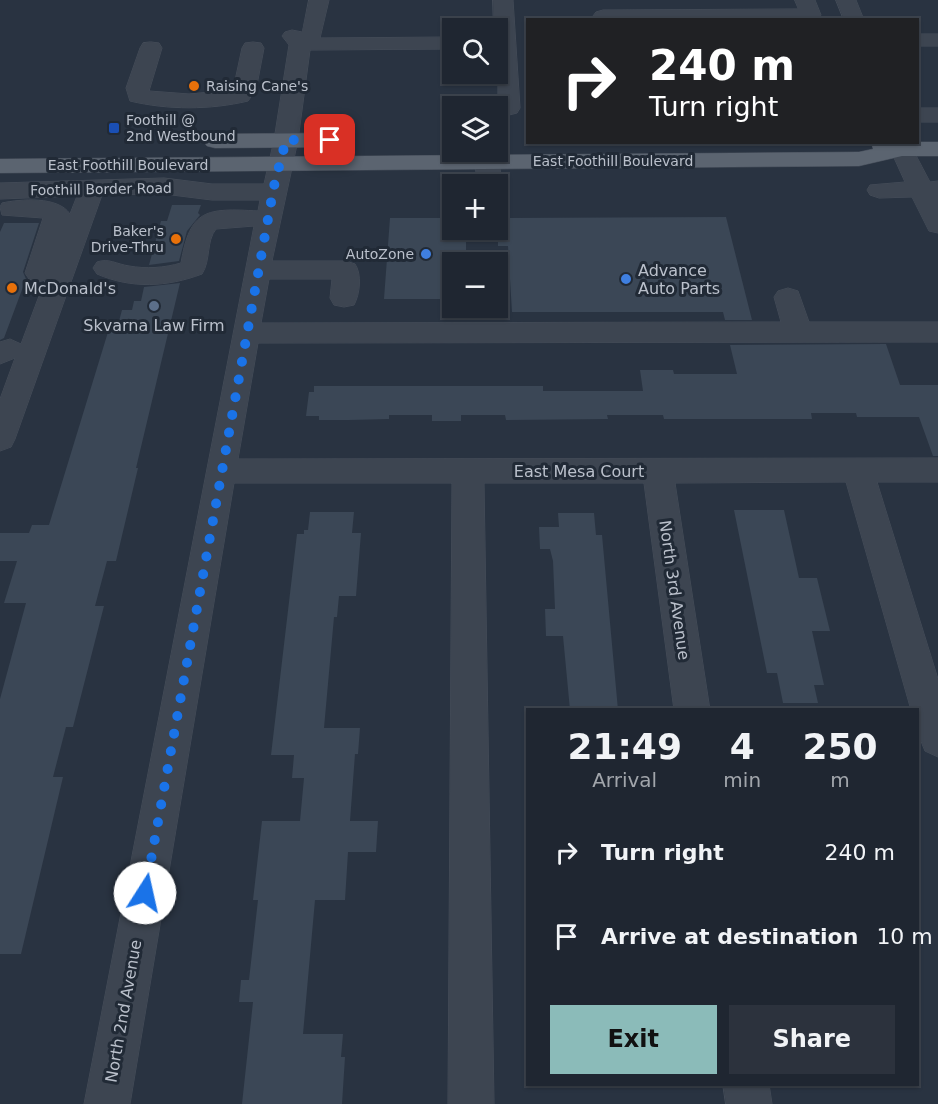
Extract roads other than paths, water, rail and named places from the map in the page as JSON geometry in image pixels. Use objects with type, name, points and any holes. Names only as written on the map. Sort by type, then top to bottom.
[{"type":"main road","name":"East Foothill Boulevard","points":[[188,141],[277,179],[364,140]]},
{"type":"main road","name":"East Foothill Boulevard","points":[[882,144],[902,149]]},
{"type":"main road","name":"East Foothill Boulevard","points":[[0,166],[277,179],[859,159],[902,149],[938,148]]},
{"type":"street","points":[[300,44],[312,34],[319,0]]},
{"type":"street","points":[[502,18],[503,0]]},
{"type":"street","points":[[603,12],[811,15],[805,0]]},
{"type":"street","points":[[846,0],[853,18]]},
{"type":"street","points":[[296,12],[290,35],[300,44],[442,43]]},
{"type":"street","points":[[919,40],[938,40]]},
{"type":"street","points":[[508,43],[526,43]]},
{"type":"street","name":"North 2nd Avenue","points":[[107,1104],[257,270],[277,179],[300,44]]},
{"type":"street","points":[[152,48],[137,88],[138,96],[150,99],[223,99],[240,96],[245,90],[253,48]]},
{"type":"street","points":[[508,84],[512,109]]},
{"type":"street","points":[[919,115],[938,115]]},
{"type":"street","points":[[902,149],[930,189],[938,225]]},
{"type":"street","points":[[106,268],[116,273],[148,276],[180,274],[193,268],[201,229],[206,223],[217,219],[277,179]]},
{"type":"street","name":"Foothill Border Road","points":[[0,191],[164,186],[212,192],[277,179]]},
{"type":"street","points":[[2,425],[92,188]]},
{"type":"street","points":[[879,190],[930,189]]},
{"type":"street","points":[[0,209],[53,210],[57,214],[46,250],[5,352],[0,376]]},
{"type":"street","points":[[257,270],[346,270],[344,298]]},
{"type":"street","points":[[788,297],[798,333]]},
{"type":"street","points":[[246,333],[491,320],[798,333],[938,332]]},
{"type":"street","points":[[858,470],[938,739]]},
{"type":"street","name":"East Mesa Court","points":[[221,471],[938,470]]},
{"type":"street","name":"North 3rd Avenue","points":[[658,471],[692,708]]},
{"type":"street","points":[[468,472],[471,1104]]},
{"type":"street","points":[[747,1086],[749,1104]]},
{"type":"place","name":"Raising Cane's","points":[[194,86]]},
{"type":"place","name":"Foothill @ 2nd Westbound","points":[[114,128]]},
{"type":"place","name":"Baker's Drive-Thru","points":[[176,239]]},
{"type":"place","name":"AutoZone","points":[[426,254]]},
{"type":"place","name":"Advance Auto Parts","points":[[626,279]]},
{"type":"place","name":"McDonald's","points":[[12,288]]},
{"type":"place","name":"Skvarna Law Firm","points":[[154,306]]}]
